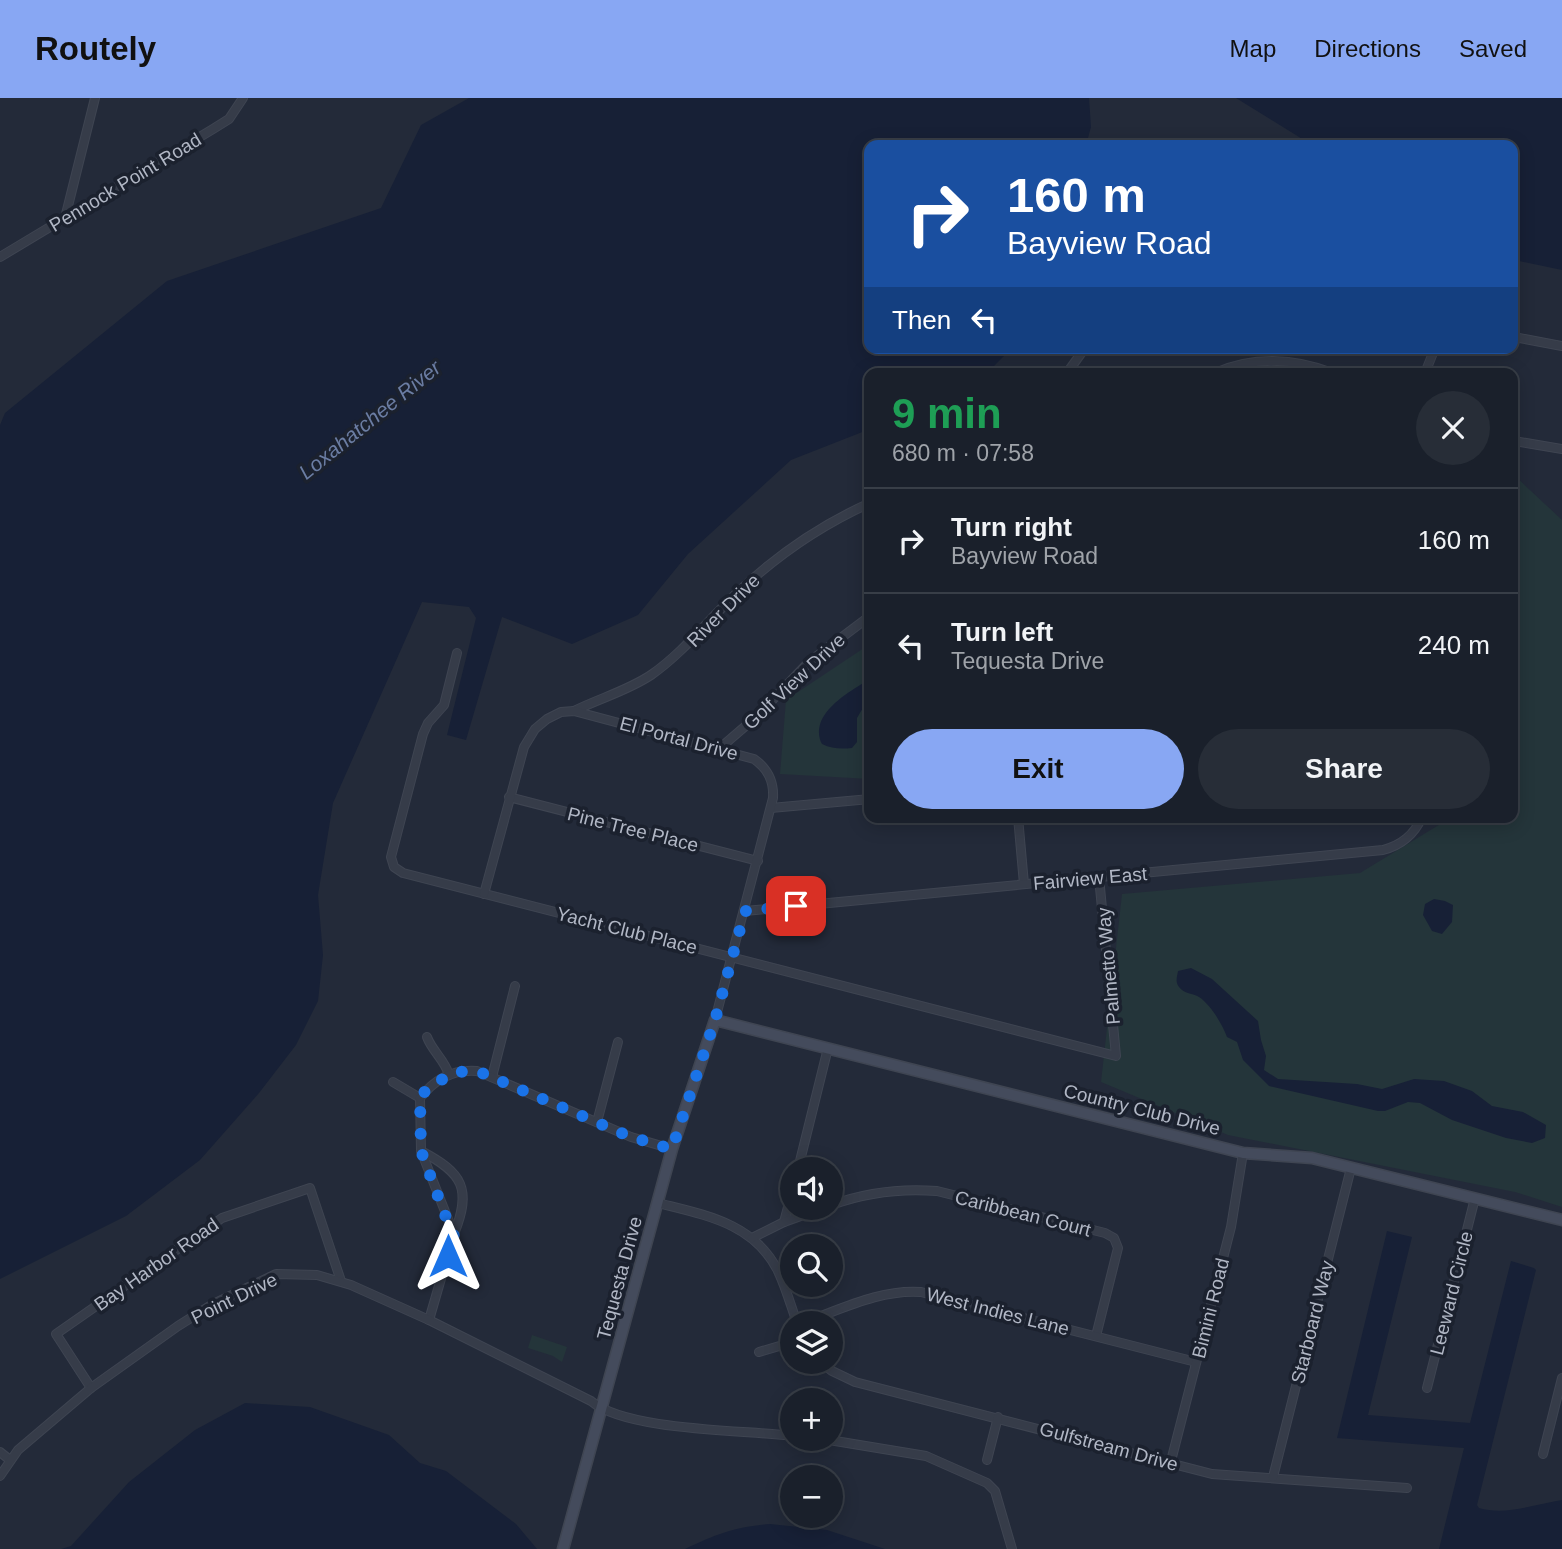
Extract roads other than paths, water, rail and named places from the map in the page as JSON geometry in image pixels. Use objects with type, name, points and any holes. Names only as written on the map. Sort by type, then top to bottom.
[{"type":"street","points":[[65,218],[95,98]]},
{"type":"street","name":"Pennock Point Road","points":[[0,257],[213,129],[229,118],[243,98]]},
{"type":"street","points":[[1518,338],[1562,346]]},
{"type":"street","points":[[1229,368],[1266,360],[1301,363],[1316,368]]},
{"type":"street","points":[[1518,443],[1562,449]]},
{"type":"street","name":"River Drive","points":[[574,711],[622,692],[652,674],[683,649],[721,608],[759,573],[810,536],[864,506]]},
{"type":"street","name":"Golf View Drive","points":[[720,748],[756,717],[809,662],[864,621]]},
{"type":"street","name":"Yacht Club Place","points":[[457,653],[444,705],[428,723],[423,734],[391,857],[391,862],[403,873],[1116,1056]]},
{"type":"street","points":[[484,894],[509,797],[528,737],[543,722],[561,712],[574,711]]},
{"type":"street","name":"El Portal Drive","points":[[574,711],[749,757],[762,765],[772,783],[771,808],[715,1020]]},
{"type":"street","name":"Pine Tree Place","points":[[509,797],[758,861]]},
{"type":"street","points":[[771,808],[864,800]]},
{"type":"street","points":[[1019,823],[1024,884]]},
{"type":"street","name":"Fairview East","points":[[745,911],[1383,850],[1399,844],[1418,823]]},
{"type":"street","name":"Palmetto Way","points":[[1099,877],[1116,1056]]},
{"type":"street","points":[[492,1077],[515,986]]},
{"type":"street","name":"Country Club Drive","points":[[715,1020],[1243,1153],[1292,1155],[1562,1220]]},
{"type":"street","name":"Tequesta Drive","points":[[563,1549],[672,1149],[715,1020]]},
{"type":"street","points":[[427,1037],[432,1050],[447,1066],[449,1075]]},
{"type":"street","points":[[597,1122],[618,1042]]},
{"type":"street","points":[[800,1157],[828,1048]]},
{"type":"street","points":[[454,1234],[421,1151],[420,1098],[426,1090],[449,1075],[471,1071],[492,1077],[631,1137],[672,1149]]},
{"type":"street","points":[[393,1082],[420,1098]]},
{"type":"street","points":[[421,1151],[453,1171],[461,1184],[462,1214],[429,1320]]},
{"type":"street","name":"Bimini Road","points":[[1171,1461],[1231,1227],[1243,1153]]},
{"type":"street","name":"Starboard Way","points":[[1273,1477],[1351,1168]]},
{"type":"street","name":"Bay Harbor Road","points":[[91,1388],[56,1334],[222,1218],[310,1188],[341,1281]]},
{"type":"street","name":"Caribbean Court","points":[[843,1202],[882,1191],[937,1191],[1105,1233],[1114,1238],[1118,1248],[1096,1336]]},
{"type":"street","name":"Leeward Circle","points":[[1427,1388],[1475,1198]]},
{"type":"street","points":[[658,1203],[717,1218],[741,1229],[762,1247],[777,1269],[794,1311]]},
{"type":"street","points":[[752,1238],[790,1220]]},
{"type":"street","name":"Point Drive","points":[[0,1476],[10,1460],[45,1425],[91,1388],[213,1304],[276,1274],[305,1274],[341,1281],[429,1320],[591,1401],[601,1409],[661,1425],[780,1435]]},
{"type":"street","name":"West Indies Lane","points":[[834,1311],[884,1294],[908,1291],[927,1293],[1196,1362]]},
{"type":"street","points":[[760,1352],[780,1346]]},
{"type":"street","name":"Gulfstream Drive","points":[[838,1374],[855,1382],[1171,1461],[1212,1474],[1407,1488]]},
{"type":"street","points":[[1543,1454],[1562,1378]]},
{"type":"street","points":[[987,1460],[998,1417]]},
{"type":"street","points":[[843,1442],[926,1456],[987,1483],[995,1491],[1012,1549]]},
{"type":"street","points":[[0,1452],[10,1460]]},
{"type":"water","name":"Loxahatchee River","points":[[469,98],[1089,98],[1091,127],[1087,140],[864,140],[864,354],[1006,354],[992,368],[864,368],[864,431],[791,460],[688,554],[638,615],[572,644],[502,617],[466,740],[447,735],[476,618],[469,607],[422,602],[333,803],[318,895],[323,955],[318,1001],[296,1045],[259,1093],[200,1160],[126,1216],[0,1279],[0,425],[5,413],[167,281],[381,208],[421,125]]},
{"type":"water","points":[[1236,98],[1562,98],[1562,270],[1518,261],[1518,140],[1304,140]]},
{"type":"water","points":[[864,683],[864,706],[857,718],[857,742],[852,748],[833,748],[822,744],[819,733],[825,714],[842,697]]},
{"type":"water","points":[[1434,899],[1453,905],[1452,922],[1442,934],[1432,931],[1423,915],[1425,904]]},
{"type":"water","points":[[1191,968],[1212,979],[1258,1021],[1266,1056],[1264,1070],[1278,1079],[1357,1084],[1382,1089],[1414,1079],[1444,1081],[1472,1091],[1492,1106],[1523,1112],[1546,1125],[1545,1138],[1532,1143],[1506,1138],[1452,1120],[1420,1103],[1408,1102],[1378,1111],[1269,1086],[1243,1060],[1237,1042],[1227,1037],[1208,1005],[1179,987],[1178,971]]},
{"type":"water","points":[[1387,1231],[1412,1237],[1368,1415],[1470,1423],[1511,1261],[1536,1270],[1477,1505],[1479,1508],[1500,1511],[1562,1500],[1562,1549],[1439,1549],[1464,1448],[1337,1438]]},
{"type":"water","points":[[245,1403],[310,1407],[389,1435],[420,1463],[446,1471],[516,1524],[537,1549],[61,1549],[71,1546],[129,1482],[195,1430]]},
{"type":"water","points":[[770,1524],[780,1525],[780,1528],[827,1530],[885,1549],[685,1549],[746,1527]]}]
